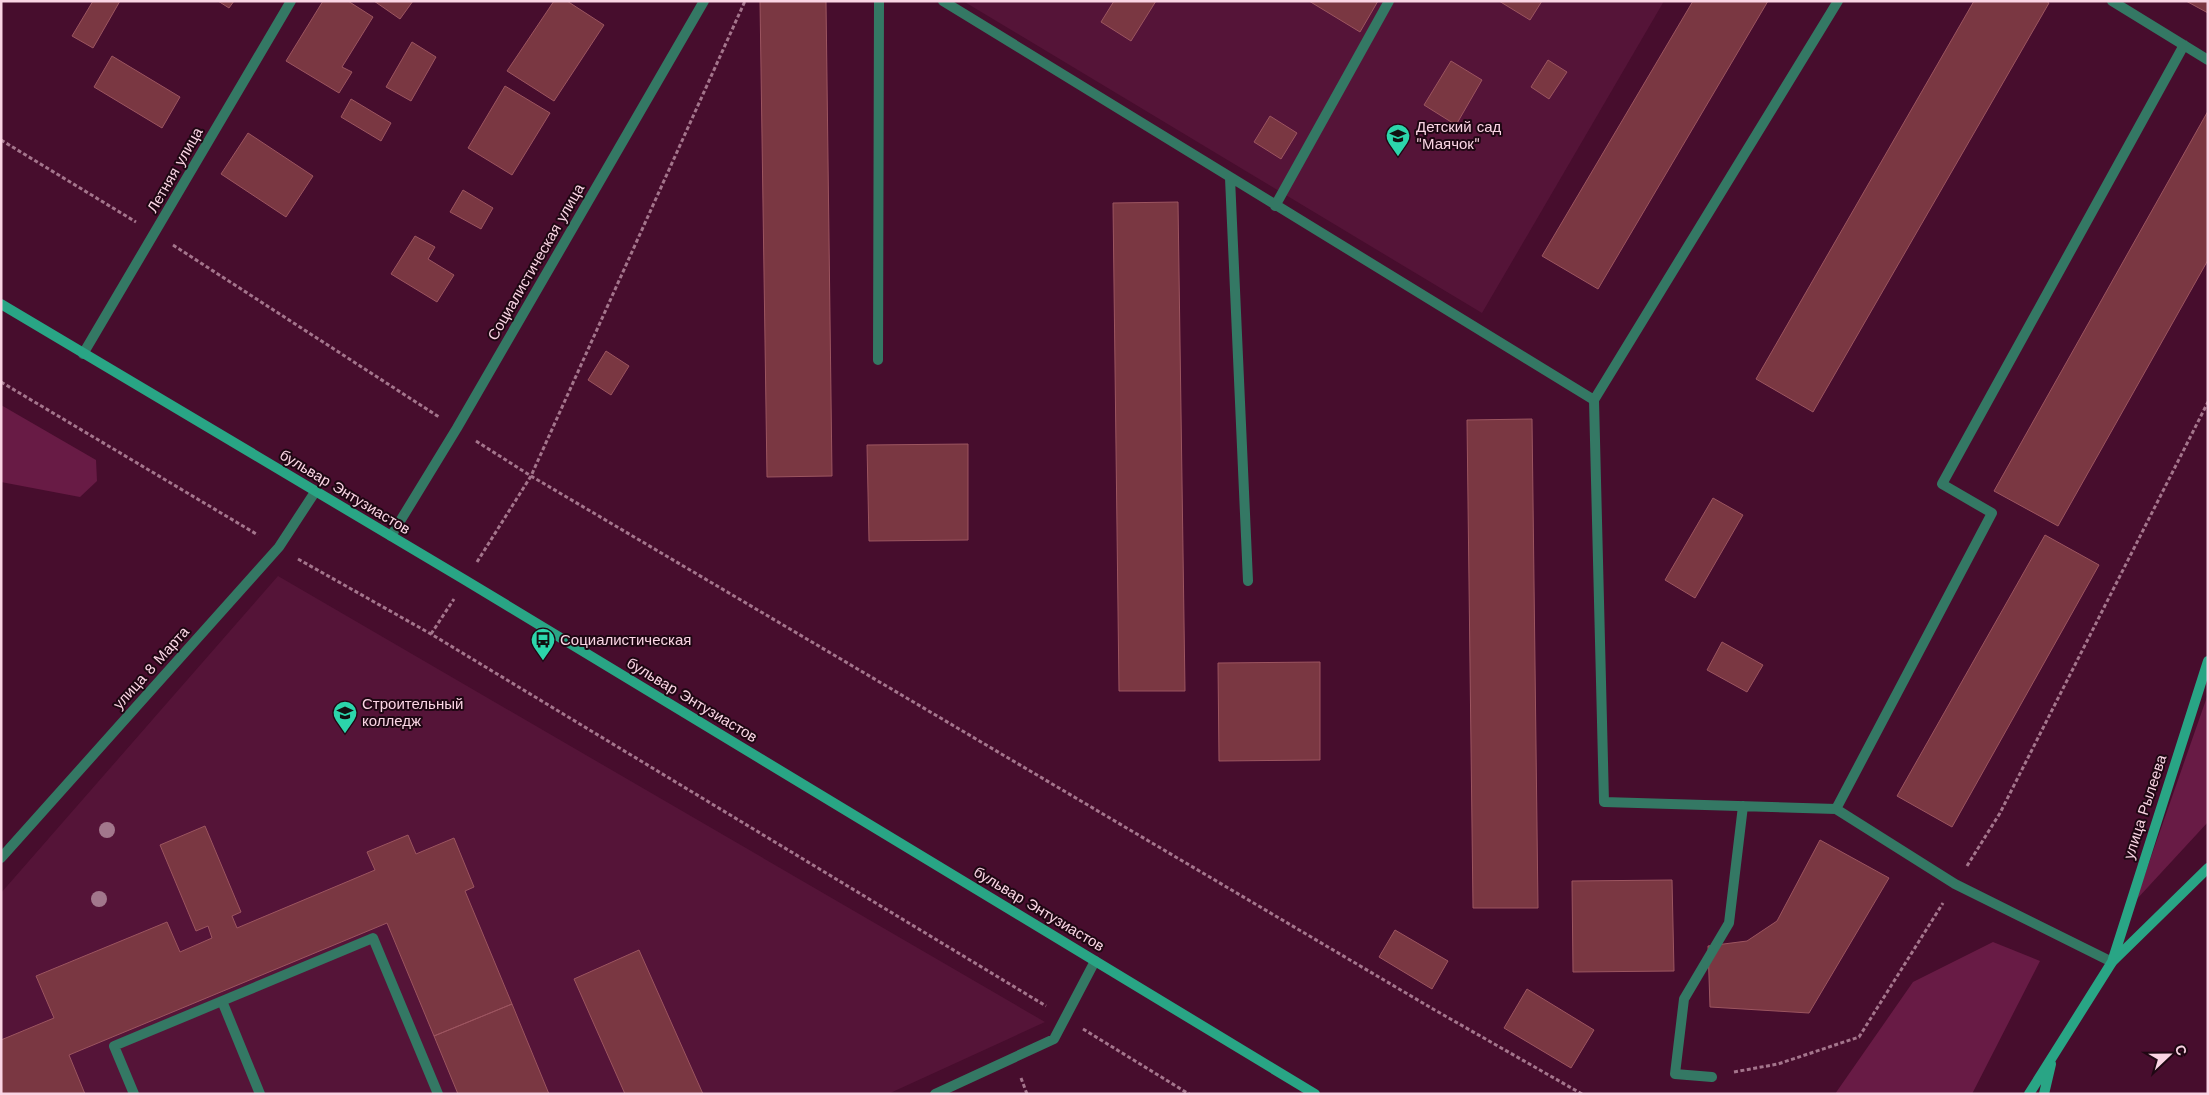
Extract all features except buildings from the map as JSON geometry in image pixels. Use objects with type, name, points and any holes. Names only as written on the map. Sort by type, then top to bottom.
[{"type":"main road","name":"бульвар Энтузиастов","points":[[1,304],[465,580],[1315,1094]]},
{"type":"main road","name":"улица Рылеева","points":[[2112,962],[2208,661]]},
{"type":"main road","name":"улица Рылеева","points":[[2029,1094],[2112,962],[2208,868]]},
{"type":"main road","points":[[2044,1094],[2054,1053]]},
{"type":"street","name":"Летняя улица","points":[[83,354],[291,1]]},
{"type":"street","name":"Социалистическая улица","points":[[391,536],[457,428],[704,1]]},
{"type":"street","points":[[878,360],[880,1]]},
{"type":"street","points":[[943,1],[1594,400]]},
{"type":"street","points":[[1275,206],[1388,1]]},
{"type":"street","points":[[1838,1],[1594,400],[1604,802],[1836,809],[1955,884],[2112,962]]},
{"type":"street","points":[[2112,1],[2208,60]]},
{"type":"street","points":[[1836,809],[1992,513],[1942,484],[2184,46]]},
{"type":"street","points":[[1230,178],[1248,581]]},
{"type":"street","name":"улица 8 Марта","points":[[1,858],[279,548],[315,492]]},
{"type":"street","points":[[1712,1076],[1675,1074],[1684,999],[1729,923],[1743,806]]},
{"type":"street","points":[[134,1094],[114,1046],[373,938],[438,1094]]},
{"type":"street","points":[[940,1093],[1050,1043],[1057,1036],[1096,961]]},
{"type":"street","points":[[222,1001],[260,1094]]},
{"type":"path","points":[[431,634],[531,476],[745,1]]},
{"type":"path","points":[[1,140],[155,233],[531,476],[1433,1009],[1582,1094]]},
{"type":"path","points":[[1,382],[279,548],[431,634],[1189,1094]]},
{"type":"path","points":[[1712,1076],[1778,1064],[1859,1037],[2000,813],[2208,402]]},
{"type":"shaded area","name":"Детский сад \"Маячок\"","points":[[963,1],[1664,1],[1482,313]]},
{"type":"shaded area","points":[[1,405],[96,460],[97,481],[80,497],[1,482]]},
{"type":"shaded area","name":"Строительный колледж","points":[[278,576],[1045,1022],[888,1094],[2,1094],[1,893]]},
{"type":"shaded area","points":[[2208,694],[2208,822],[2136,900]]},
{"type":"shaded area","points":[[1993,942],[2040,961],[1972,1094],[1835,1094],[1913,982]]},
{"type":"place","name":"Детский сад \"Маячок\"","points":[[1398,157]]},
{"type":"place","name":"Социалистическая","points":[[543,661]]},
{"type":"place","name":"Строительный колледж","points":[[345,734]]}]
